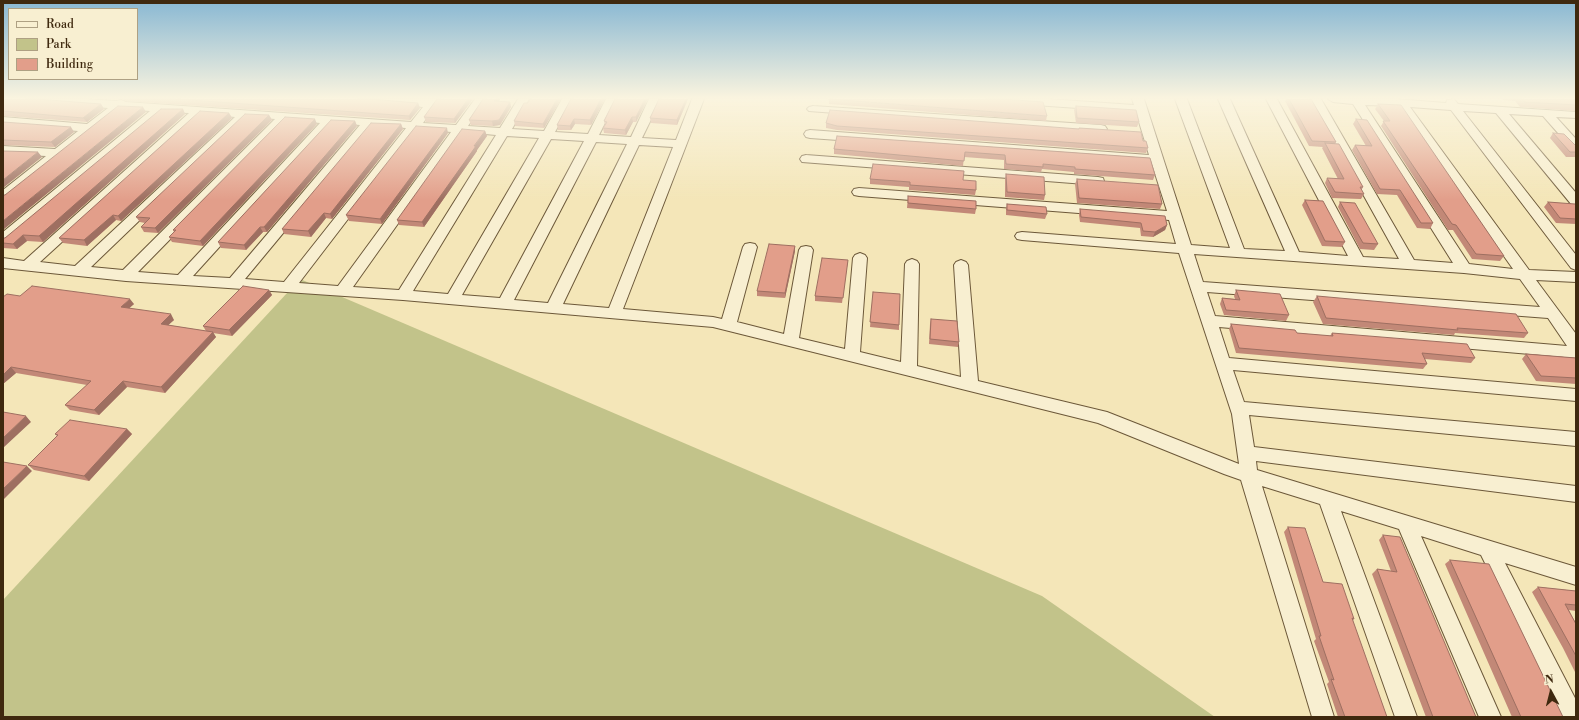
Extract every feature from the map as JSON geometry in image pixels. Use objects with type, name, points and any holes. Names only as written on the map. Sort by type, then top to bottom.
[{"type":"street","points":[[3,196],[83,133]]},
{"type":"street","points":[[3,239],[131,133]]},
{"type":"street","points":[[27,266],[175,133]]},
{"type":"street","points":[[78,271],[224,133]]},
{"type":"street","points":[[126,276],[268,133]]},
{"type":"street","points":[[180,280],[317,133]]},
{"type":"street","points":[[234,283],[360,133]]},
{"type":"street","points":[[288,287],[409,133]]},
{"type":"street","points":[[342,291],[457,133]]},
{"type":"street","points":[[403,295],[503,133]]},
{"type":"street","points":[[512,133],[681,144]]},
{"type":"street","points":[[504,304],[595,133]]},
{"type":"street","points":[[553,308],[640,133]]},
{"type":"street","points":[[614,313],[685,133]]},
{"type":"street","points":[[1142,133],[1148,133],[1238,408],[1249,475],[1323,717]]},
{"type":"street","points":[[1194,133],[1239,253]]},
{"type":"street","points":[[1239,133],[1294,256]]},
{"type":"street","points":[[1289,133],[1358,261]]},
{"type":"street","points":[[1334,133],[1409,264]]},
{"type":"street","points":[[1377,133],[1464,268]]},
{"type":"street","points":[[1423,133],[1576,346]]},
{"type":"street","points":[[1475,133],[1576,265]]},
{"type":"street","points":[[1518,133],[1576,201]]},
{"type":"street","points":[[1564,133],[1576,146]]},
{"type":"street","points":[[810,134],[1156,159]]},
{"type":"street","points":[[452,299],[548,135]]},
{"type":"street","points":[[3,150],[57,153]]},
{"type":"street","points":[[806,159],[1111,182]]},
{"type":"street","points":[[3,180],[20,182]]},
{"type":"street","points":[[1150,185],[1165,186]]},
{"type":"street","points":[[859,192],[1175,216]]},
{"type":"street","points":[[1022,236],[1576,277]]},
{"type":"street","points":[[728,326],[750,247]]},
{"type":"street","points":[[791,341],[806,250]]},
{"type":"street","points":[[852,356],[860,258]]},
{"type":"street","points":[[3,263],[126,276],[403,295],[713,322],[1101,417],[1230,469],[1576,576]]},
{"type":"street","points":[[909,370],[912,264]]},
{"type":"street","points":[[961,266],[970,385]]},
{"type":"street","points":[[1198,286],[1552,313]]},
{"type":"street","points":[[1210,321],[1576,352]]},
{"type":"street","points":[[1223,363],[1576,395]]},
{"type":"street","points":[[1238,408],[1576,439]]},
{"type":"street","points":[[1246,453],[1576,494]]},
{"type":"street","points":[[1327,499],[1406,717]]},
{"type":"street","points":[[1406,524],[1490,717]]},
{"type":"street","points":[[1488,549],[1573,717]]},
{"type":"green space","points":[[300,279],[1042,596],[1215,717],[3,717],[3,600]]},
{"type":"building","points":[[3,133],[64,133],[51,142],[3,140]]},
{"type":"building","points":[[84,133],[112,133],[3,221],[3,195],[5,195]]},
{"type":"building","points":[[132,133],[156,133],[39,236],[23,235],[13,244],[3,243],[3,238],[5,238]]},
{"type":"building","points":[[176,133],[208,133],[118,216],[113,215],[84,240],[59,238]]},
{"type":"building","points":[[225,133],[251,133],[155,228],[141,227],[150,218],[136,217]]},
{"type":"building","points":[[270,133],[302,133],[200,241],[169,237],[176,230],[173,230]]},
{"type":"building","points":[[319,133],[345,133],[264,227],[260,227],[244,245],[218,242]]},
{"type":"building","points":[[363,133],[394,133],[330,214],[324,213],[308,231],[282,229]]},
{"type":"building","points":[[411,133],[444,133],[380,219],[346,215]]},
{"type":"building","points":[[459,133],[484,133],[422,222],[397,220]]},
{"type":"building","points":[[930,133],[1141,133],[1143,141],[1146,141],[1148,148]]},
{"type":"building","points":[[1307,133],[1331,133],[1336,142],[1312,141]]},
{"type":"building","points":[[1364,133],[1375,133],[1433,223],[1421,223],[1400,190],[1380,189],[1355,145],[1372,146]]},
{"type":"building","points":[[1391,133],[1420,133],[1504,256],[1476,254],[1456,225],[1452,224]]},
{"type":"building","points":[[1553,133],[1564,134],[1576,145],[1576,152],[1570,152]]},
{"type":"building","points":[[837,136],[1150,158],[1155,175],[1075,169],[1075,167],[1043,164],[1043,167],[1006,164],[1005,155],[965,152],[964,161],[834,149]]},
{"type":"building","points":[[1325,143],[1339,144],[1363,187],[1360,187],[1364,194],[1335,192],[1327,178],[1344,179]]},
{"type":"building","points":[[3,151],[38,152],[3,180]]},
{"type":"building","points":[[873,164],[964,171],[963,180],[976,181],[976,190],[910,185],[910,182],[870,179]]},
{"type":"building","points":[[1006,174],[1044,177],[1045,195],[1007,192]]},
{"type":"building","points":[[1077,179],[1158,185],[1162,204],[1079,198]]},
{"type":"building","points":[[908,196],[976,201],[976,209],[908,203]]},
{"type":"building","points":[[1305,200],[1323,201],[1345,242],[1325,241]]},
{"type":"building","points":[[1340,202],[1355,203],[1378,244],[1363,243]]},
{"type":"building","points":[[1548,202],[1575,204],[1576,219],[1560,218]]},
{"type":"building","points":[[1007,204],[1046,207],[1047,214],[1007,210]]},
{"type":"building","points":[[1080,209],[1165,216],[1167,225],[1155,232],[1143,231],[1141,223],[1081,217]]},
{"type":"building","points":[[769,244],[795,246],[785,293],[757,291]]},
{"type":"building","points":[[822,258],[848,260],[843,298],[815,296]]},
{"type":"building","points":[[32,286],[130,299],[121,307],[171,314],[161,324],[213,332],[161,387],[123,381],[94,410],[65,405],[91,381],[11,367],[3,375],[3,297],[7,294],[20,296]]},
{"type":"building","points":[[243,286],[269,290],[229,330],[203,326]]},
{"type":"building","points":[[1236,290],[1280,294],[1289,315],[1226,310],[1222,298],[1240,300]]},
{"type":"building","points":[[873,292],[900,294],[899,325],[870,322]]},
{"type":"building","points":[[1317,296],[1516,314],[1528,333],[1457,328],[1458,330],[1326,318]]},
{"type":"building","points":[[931,319],[957,321],[959,342],[930,339]]},
{"type":"building","points":[[1231,324],[1295,330],[1297,333],[1333,336],[1332,333],[1467,344],[1475,358],[1422,353],[1427,364],[1239,348]]},
{"type":"building","points":[[1526,354],[1576,358],[1576,378],[1541,376]]},
{"type":"building","points":[[3,412],[26,416],[3,438]]},
{"type":"building","points":[[70,420],[127,429],[84,476],[28,465],[58,435],[55,434]]},
{"type":"building","points":[[3,462],[27,466],[3,489]]},
{"type":"building","points":[[1288,527],[1305,528],[1323,582],[1342,584],[1354,619],[1352,618],[1387,717],[1345,717],[1331,679],[1334,680],[1319,636],[1321,636]]},
{"type":"building","points":[[1383,535],[1400,537],[1476,717],[1433,717],[1377,569],[1397,572]]},
{"type":"building","points":[[1450,560],[1489,564],[1563,717],[1521,717]]},
{"type":"building","points":[[1538,587],[1576,591],[1576,605],[1565,604],[1576,624],[1576,656]]}]
